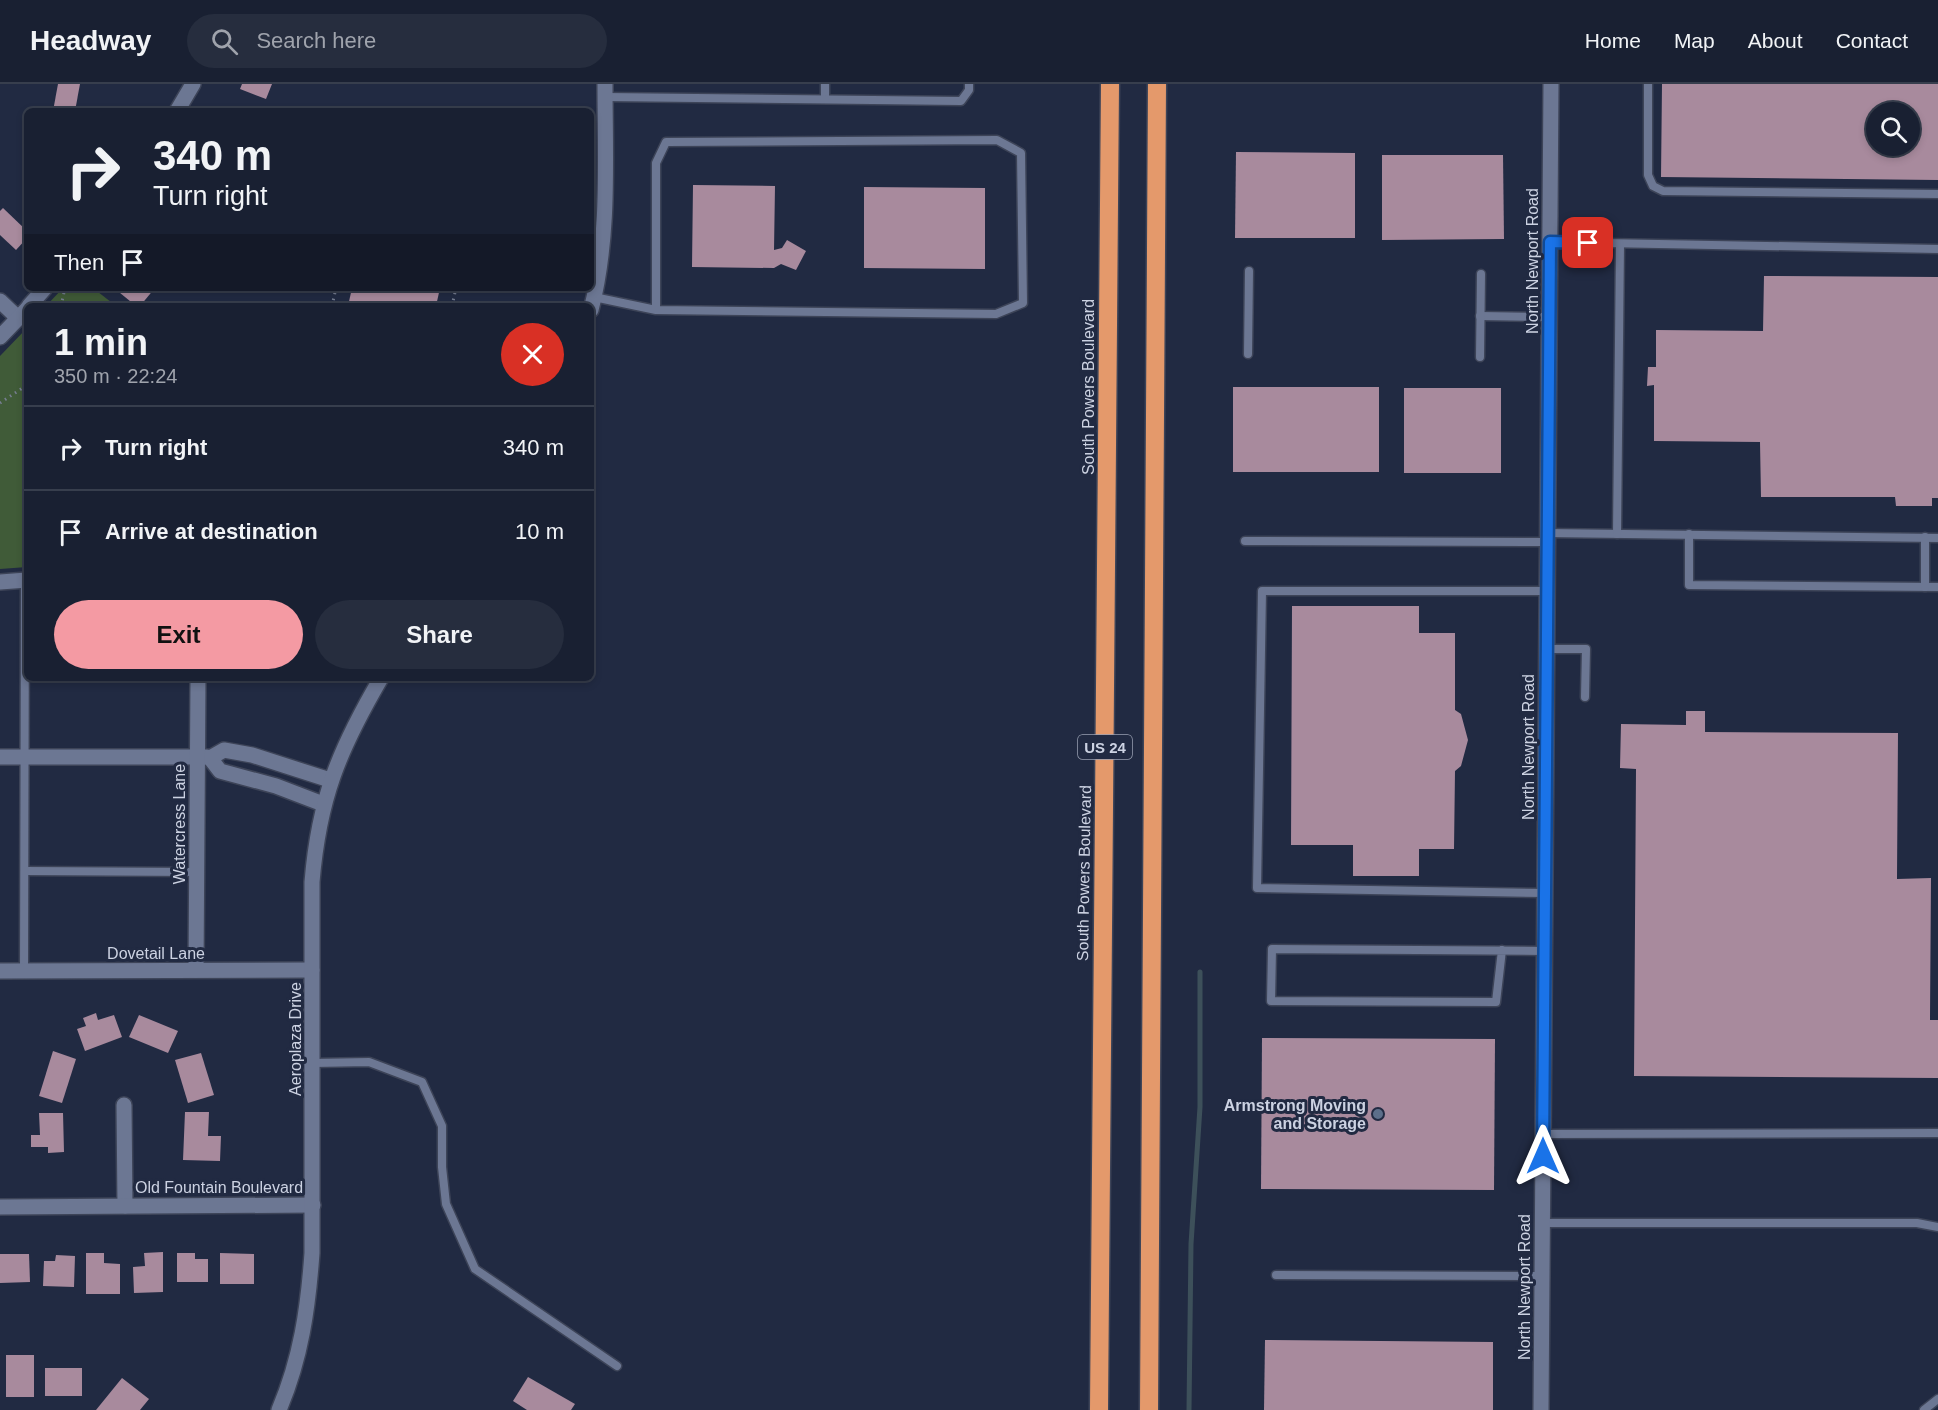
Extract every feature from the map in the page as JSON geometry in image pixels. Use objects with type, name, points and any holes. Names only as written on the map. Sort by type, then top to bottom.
[{"type":"highway","name":"South Powers Boulevard","points":[[1099,1410],[1110,84]]},
{"type":"highway","name":"US 24","points":[[1149,1410],[1157,84]]},
{"type":"street","points":[[179,108],[193,84]]},
{"type":"street","name":"North Newport Road","points":[[1541,1410],[1551,84]]},
{"type":"street","points":[[593,303],[605,223],[605,91]]},
{"type":"street","points":[[32,303],[42,291]]},
{"type":"street","points":[[0,301],[24,311]]},
{"type":"street","points":[[0,337],[24,312]]},
{"type":"street","points":[[0,582],[24,580]]},
{"type":"street","name":"Watercress Lane","points":[[196,970],[197,872],[204,757],[198,681]]},
{"type":"street","name":"Aeroplaza Drive","points":[[279,1410],[302,1344],[309,1308],[313,1205],[312,882],[323,804],[330,780],[354,725],[379,681]]},
{"type":"street","points":[[0,758],[204,757],[224,750],[252,754],[330,780]]},
{"type":"street","points":[[204,757],[220,771],[276,786],[323,804]]},
{"type":"street","name":"Dovetail Lane","points":[[0,972],[312,970]]},
{"type":"street","name":"Old Fountain Boulevard","points":[[124,1105],[125,1206]]},
{"type":"street","name":"Old Fountain Boulevard","points":[[0,1207],[313,1205]]},
{"type":"lane","points":[[825,84],[825,99]]},
{"type":"lane","points":[[605,91],[825,99],[961,101],[969,90],[969,84]]},
{"type":"lane","points":[[1648,84],[1648,175],[1653,186],[1664,191],[1938,194]]},
{"type":"lane","points":[[594,304],[656,310],[996,314],[1023,303],[1021,153],[998,140],[666,142],[656,163],[656,310]]},
{"type":"lane","points":[[1550,242],[1938,249]]},
{"type":"lane","points":[[1617,534],[1620,244]]},
{"type":"lane","points":[[1248,354],[1249,271]]},
{"type":"lane","points":[[1480,357],[1481,274]]},
{"type":"lane","points":[[1480,316],[1549,317]]},
{"type":"lane","points":[[1245,541],[1547,538],[1617,534],[1938,538]]},
{"type":"lane","points":[[1689,534],[1689,585],[1938,587]]},
{"type":"lane","points":[[1925,537],[1925,587]]},
{"type":"lane","points":[[1545,893],[1257,888],[1262,591],[1547,591]]},
{"type":"lane","points":[[1546,649],[1586,649],[1585,696]]},
{"type":"lane","points":[[24,971],[25,681]]},
{"type":"lane","points":[[25,871],[197,872]]},
{"type":"lane","points":[[1502,950],[1496,1002],[1271,1001],[1272,950],[1502,950],[1544,951]]},
{"type":"lane","points":[[313,1063],[369,1062],[422,1082],[442,1126],[446,1204],[475,1269],[617,1366]]},
{"type":"lane","points":[[1543,1134],[1938,1133]]},
{"type":"lane","points":[[1542,1222],[1917,1223],[1938,1227]]},
{"type":"lane","points":[[1276,1275],[1542,1275]]},
{"type":"lane","points":[[1924,1410],[1938,1399]]},
{"type":"path","points":[[0,403],[24,387]]},
{"type":"green space","points":[[60,291],[97,291],[112,303],[49,303]]},
{"type":"green space","points":[[24,331],[24,567],[0,569],[0,356]]},
{"type":"building","points":[[58,84],[80,84],[76,108],[54,108]]},
{"type":"building","points":[[242,84],[272,84],[266,99],[240,89]]},
{"type":"building","points":[[1662,84],[1938,84],[1938,180],[1661,177]]},
{"type":"building","points":[[1236,152],[1355,153],[1355,238],[1235,238]]},
{"type":"building","points":[[1382,155],[1503,155],[1504,239],[1382,240]]},
{"type":"building","points":[[693,185],[775,186],[774,250],[782,248],[787,240],[806,251],[796,270],[781,264],[774,268],[692,267]]},
{"type":"building","points":[[864,187],[985,188],[985,269],[864,268]]},
{"type":"building","points":[[3,208],[24,228],[24,241],[16,250],[0,235],[0,211]]},
{"type":"building","points":[[1764,276],[1938,277],[1938,498],[1932,498],[1932,506],[1896,506],[1895,497],[1761,497],[1760,442],[1654,441],[1654,385],[1647,386],[1648,367],[1656,367],[1656,330],[1763,331]]},
{"type":"building","points":[[118,291],[152,291],[142,303],[132,303]]},
{"type":"building","points":[[351,291],[439,291],[437,303],[349,303]]},
{"type":"building","points":[[1233,387],[1379,387],[1379,472],[1233,472]]},
{"type":"building","points":[[1404,388],[1501,388],[1501,473],[1404,473]]},
{"type":"building","points":[[1292,606],[1419,606],[1419,633],[1455,633],[1455,710],[1461,714],[1468,740],[1461,766],[1455,771],[1454,849],[1419,849],[1419,876],[1353,876],[1353,845],[1291,845]]},
{"type":"building","points":[[1686,711],[1705,711],[1705,732],[1898,733],[1897,879],[1931,878],[1930,1020],[1938,1020],[1938,1078],[1634,1076],[1636,769],[1620,768],[1621,724],[1686,725]]},
{"type":"building","points":[[96,1013],[98,1020],[114,1015],[122,1037],[85,1051],[77,1029],[86,1026],[83,1018]]},
{"type":"building","points":[[139,1015],[178,1031],[168,1053],[129,1037]]},
{"type":"building","name":"Armstrong Moving and Storage","points":[[1262,1038],[1495,1039],[1494,1190],[1261,1189]]},
{"type":"building","points":[[53,1051],[76,1059],[62,1103],[39,1096]]},
{"type":"building","points":[[201,1053],[214,1095],[188,1103],[175,1060]]},
{"type":"building","points":[[185,1112],[209,1112],[208,1136],[221,1136],[220,1161],[183,1160]]},
{"type":"building","points":[[39,1113],[63,1113],[64,1152],[48,1153],[48,1147],[31,1147],[31,1135],[40,1135]]},
{"type":"building","points":[[163,1252],[163,1292],[134,1293],[133,1267],[145,1266],[144,1253]]},
{"type":"building","points":[[86,1253],[104,1253],[104,1263],[120,1264],[120,1294],[86,1294]]},
{"type":"building","points":[[177,1253],[195,1253],[195,1259],[208,1259],[208,1282],[177,1282]]},
{"type":"building","points":[[220,1253],[254,1254],[254,1284],[220,1284]]},
{"type":"building","points":[[0,1254],[29,1254],[30,1282],[0,1283]]},
{"type":"building","points":[[56,1255],[75,1256],[74,1287],[43,1286],[44,1261],[55,1261]]},
{"type":"building","points":[[1265,1340],[1493,1342],[1493,1410],[1264,1410]]},
{"type":"building","points":[[6,1355],[34,1355],[34,1397],[6,1397]]},
{"type":"building","points":[[45,1368],[82,1368],[82,1396],[45,1396]]},
{"type":"building","points":[[528,1377],[575,1404],[571,1410],[527,1410],[513,1401]]},
{"type":"building","points":[[122,1378],[149,1399],[140,1410],[96,1410]]},
{"type":"waterway","points":[[1189,1410],[1191,1244],[1200,1107],[1200,972]]},
{"type":"place","name":"Armstrong Moving and Storage","points":[[1378,1114]]},
{"type":"route","points":[[1543,1156],[1550,242],[1588,243]]}]
